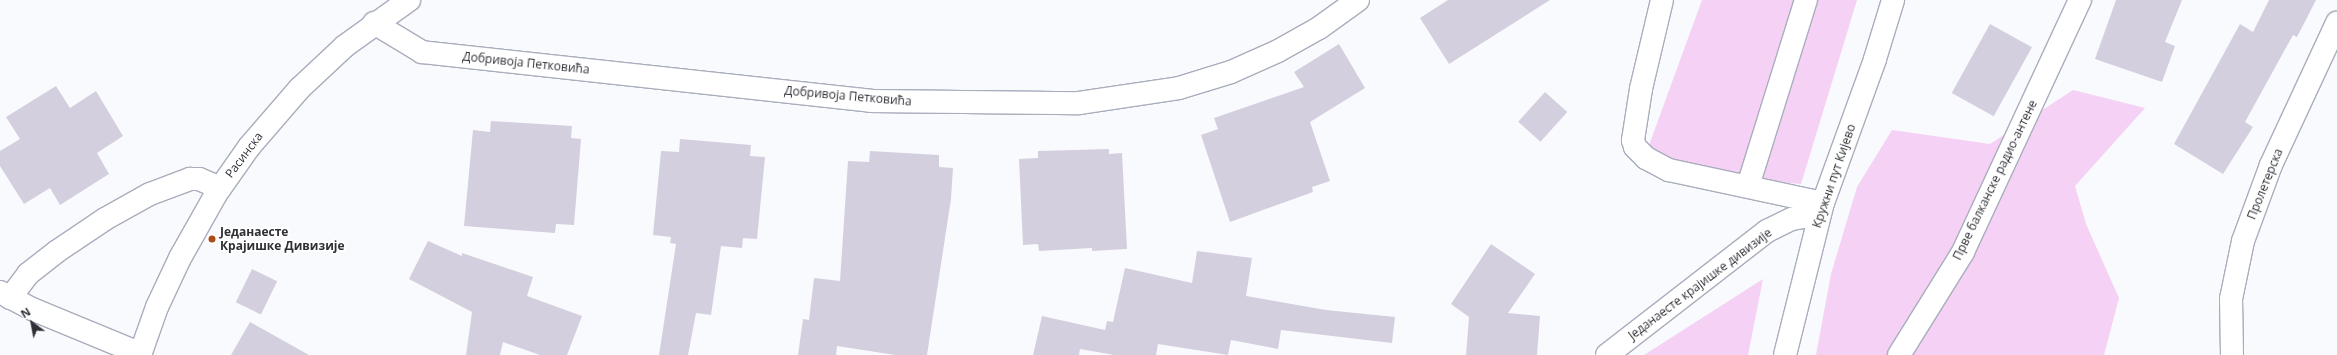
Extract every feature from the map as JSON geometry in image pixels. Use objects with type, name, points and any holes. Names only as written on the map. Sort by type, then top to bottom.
[{"type":"street","name":"Расинска","points":[[140,354],[157,307],[180,258],[220,188],[249,147],[299,89],[374,24],[409,0]]},
{"type":"street","name":"Добривоја Петковића","points":[[374,24],[422,52],[871,101],[1079,103],[1179,88],[1231,72],[1278,51],[1319,28],[1358,0]]},
{"type":"street","points":[[1662,0],[1641,88],[1633,140],[1635,147],[1646,158],[1669,170],[1748,186],[1821,208]]},
{"type":"street","points":[[1748,186],[1806,0]]},
{"type":"street","name":"Кружни пут Кијево","points":[[1785,355],[1821,208],[1875,59],[1893,0]]},
{"type":"street","name":"Прве балканске радио-антене","points":[[1899,355],[1963,252],[2080,0]]},
{"type":"street","name":"Пролетерска","points":[[2232,355],[2231,299],[2243,241],[2271,165],[2337,23]]},
{"type":"street","points":[[140,354],[5,295],[28,274],[56,252],[105,219],[150,194],[190,179],[199,179],[220,188]]},
{"type":"street","name":"Једанаесте крајишке дивизије","points":[[1606,355],[1767,232],[1792,219],[1821,208]]},
{"type":"shaded area","points":[[1702,0],[1857,0],[1801,184],[1705,176],[1648,148]]},
{"type":"shaded area","points":[[2073,90],[2145,108],[2075,186],[2086,224],[2119,298],[2104,355],[1816,355],[1831,274],[1857,187],[1892,130],[1990,144]]},
{"type":"shaded area","points":[[1763,279],[1748,355],[1644,355]]},
{"type":"building","points":[[1448,0],[1550,0],[1449,64],[1420,18]]},
{"type":"building","points":[[2116,0],[2182,0],[2165,42],[2175,46],[2162,82],[2095,59]]},
{"type":"building","points":[[2269,0],[2316,0],[2297,37],[2293,35],[2245,122],[2253,127],[2223,174],[2174,144],[2240,24],[2253,32]]},
{"type":"building","points":[[1990,24],[2032,47],[1994,116],[1952,93]]},
{"type":"building","points":[[1339,44],[1365,88],[1310,122],[1330,181],[1312,187],[1313,192],[1230,222],[1201,135],[1218,129],[1214,118],[1304,87],[1294,72]]},
{"type":"building","points":[[56,86],[70,108],[96,91],[123,136],[97,153],[109,174],[60,205],[50,188],[24,204],[0,166],[0,151],[20,139],[6,117]]},
{"type":"building","points":[[1545,92],[1567,112],[1541,142],[1518,122]]},
{"type":"building","points":[[491,121],[572,126],[571,138],[581,139],[574,225],[556,224],[555,233],[464,226],[473,130],[490,132]]},
{"type":"building","points":[[680,139],[751,145],[750,156],[765,157],[757,239],[743,238],[742,248],[721,246],[711,315],[696,313],[688,355],[659,355],[676,244],[670,243],[671,237],[653,235],[661,151],[679,152]]},
{"type":"building","points":[[1109,149],[1109,154],[1122,153],[1127,249],[1092,251],[1092,248],[1039,251],[1038,244],[1023,245],[1019,159],[1038,158],[1038,151]]},
{"type":"building","points":[[870,151],[939,155],[939,167],[953,168],[951,199],[927,355],[895,355],[837,346],[836,355],[798,355],[803,319],[809,320],[814,278],[840,281],[848,161],[869,162]]},
{"type":"building","points":[[428,241],[462,256],[462,253],[533,277],[527,296],[582,316],[567,355],[540,355],[503,342],[500,355],[466,355],[472,312],[409,279]]},
{"type":"building","points":[[1491,244],[1535,274],[1508,313],[1540,316],[1537,355],[1466,355],[1469,317],[1451,304]]},
{"type":"building","points":[[1197,251],[1252,258],[1246,296],[1326,310],[1395,317],[1392,343],[1281,330],[1278,349],[1231,340],[1228,355],[1158,344],[1156,355],[1114,355],[1080,349],[1079,355],[1033,355],[1042,316],[1105,330],[1107,321],[1113,322],[1125,268],[1192,283]]},
{"type":"building","points":[[252,269],[277,281],[261,315],[236,302]]},
{"type":"building","points":[[250,322],[309,355],[231,355]]},
{"type":"place","name":"Једанаесте Крајишке Дивизије","points":[[212,239]]}]
